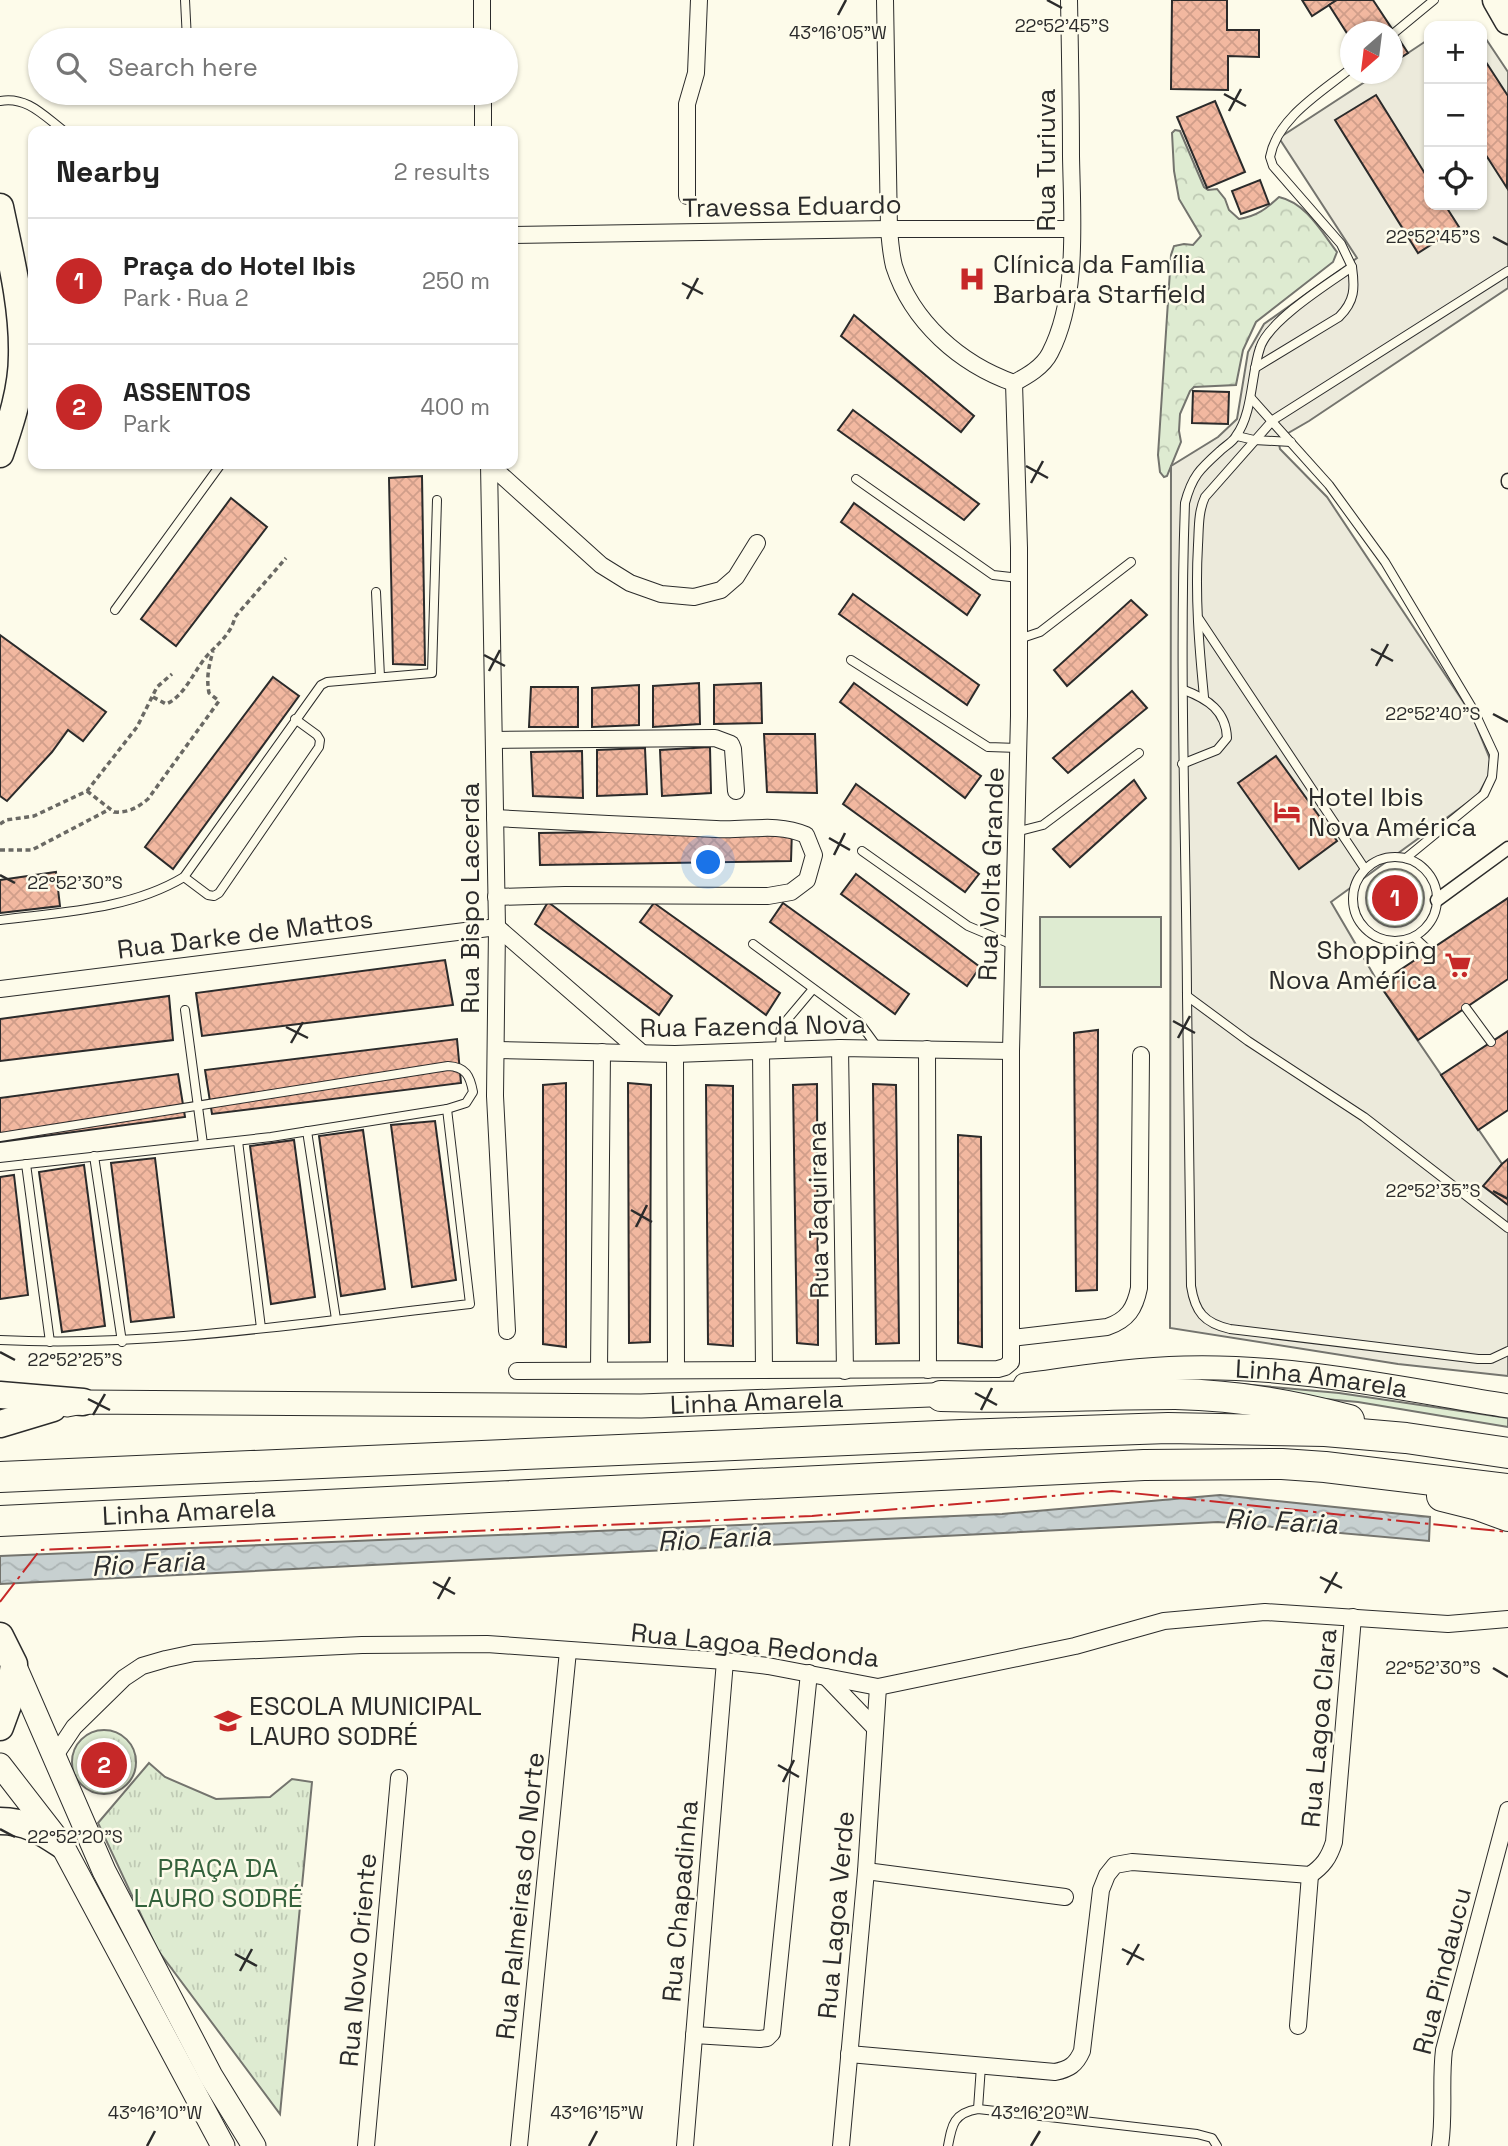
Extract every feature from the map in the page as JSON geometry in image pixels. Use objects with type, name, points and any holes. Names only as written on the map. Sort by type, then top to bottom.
[{"type":"highway","points":[[941,1396],[1003,1398],[1178,1394],[1314,1410],[1406,1438]]},
{"type":"highway","name":"Linha Amarela","points":[[4,1477],[1073,1430],[1258,1428],[1406,1438],[1508,1453]]},
{"type":"highway","name":"Linha Amarela","points":[[2,1520],[1144,1465],[1282,1464],[1383,1473],[1508,1489]]},
{"type":"highway","points":[[1383,1473],[1433,1494],[1478,1505],[1508,1516]]},
{"type":"main road","points":[[1496,0],[1508,21]]},
{"type":"main road","points":[[0,206],[27,309],[20,384],[0,454]]},
{"type":"main road","name":"Linha Amarela","points":[[0,1408],[53,1408],[83,1402],[641,1406],[941,1396],[1139,1370],[1185,1368],[1300,1373],[1502,1401]]},
{"type":"main road","points":[[0,1395],[83,1402]]},
{"type":"main road","points":[[0,1424],[53,1408]]},
{"type":"main road","points":[[0,1636],[130,1924],[211,2076],[254,2146]]},
{"type":"main road","points":[[0,1727],[8,1705],[14,1664]]},
{"type":"main road","points":[[0,1765],[62,1845],[223,2146]]},
{"type":"main road","points":[[0,1821],[18,1821],[33,1826],[62,1845]]},
{"type":"street","points":[[482,0],[482,28]]},
{"type":"street","points":[[687,196],[687,104],[696,73],[699,0]]},
{"type":"street","points":[[885,0],[889,229],[894,264],[902,288],[917,312],[962,358],[992,376],[1014,383]]},
{"type":"street","name":"Rua Turiuva","points":[[1014,383],[1034,372],[1049,355],[1067,297],[1072,229],[1069,0]]},
{"type":"street","points":[[483,105],[484,126]]},
{"type":"street","name":"Travessa Eduardo","points":[[518,236],[889,229],[1072,229]]},
{"type":"street","name":"Rua Volta Grande","points":[[928,1370],[998,1369],[1009,1366],[1012,1358],[1010,1051],[1019,639],[1014,383]]},
{"type":"street","name":"Rua Bispo Lacerda","points":[[489,469],[497,927],[495,1096],[507,1331]]},
{"type":"street","points":[[495,469],[601,565],[630,583],[661,594],[694,597],[721,590],[736,577],[757,543]]},
{"type":"street","points":[[494,740],[715,738],[731,744],[736,791]]},
{"type":"street","points":[[495,818],[720,830],[776,827],[792,829],[806,835],[814,855],[807,880],[791,892],[768,895],[496,897]]},
{"type":"street","points":[[1437,900],[1508,848]]},
{"type":"street","points":[[497,927],[642,1053]]},
{"type":"street","name":"Rua Darke de Mattos","points":[[0,989],[497,927]]},
{"type":"street","name":"Rua Fazenda Nova","points":[[496,1050],[675,1054],[840,1048],[1010,1051]]},
{"type":"street","name":"Rua Jaquirana","points":[[840,1048],[845,1370]]},
{"type":"street","points":[[517,1371],[928,1370],[927,1049]]},
{"type":"street","points":[[761,1051],[764,1370]]},
{"type":"street","points":[[599,1370],[601,1052]]},
{"type":"street","points":[[675,1054],[676,1369]]},
{"type":"street","points":[[1012,1338],[1108,1327],[1120,1323],[1136,1303],[1139,1287],[1141,1055]]},
{"type":"street","name":"Rua Lagoa Redonda","points":[[54,1757],[74,1727],[124,1678],[142,1667],[194,1653],[362,1644],[487,1644],[725,1661],[809,1673],[878,1687],[1075,1646],[1164,1621],[1265,1612],[1448,1624],[1508,1619]]},
{"type":"street","name":"Rua Lagoa Clara","points":[[1310,1875],[1329,1857],[1334,1842],[1353,1617]]},
{"type":"street","name":"Rua Palmeiras do Norte","points":[[519,2146],[568,1651]]},
{"type":"street","name":"Rua Chapadinha","points":[[685,2146],[725,1661]]},
{"type":"street","points":[[694,2035],[760,2039],[767,2038],[772,2033],[809,1673]]},
{"type":"street","points":[[826,1677],[875,1727]]},
{"type":"street","name":"Rua Lagoa Verde","points":[[841,2146],[866,1871],[878,1687]]},
{"type":"street","name":"Rua Lagoa Redonda","points":[[45,1735],[74,1727]]},
{"type":"street","name":"Rua Novo Oriente","points":[[366,2146],[399,1778]]},
{"type":"street","name":"Rua Pindaucu","points":[[1440,2146],[1443,2131],[1441,2077],[1444,2050],[1508,1810]]},
{"type":"street","points":[[849,2054],[1055,2072],[1068,2069],[1077,2062],[1082,2051],[1101,1890],[1115,1865],[1132,1862],[1310,1875],[1298,2025]]},
{"type":"street","points":[[866,1871],[1066,1897]]},
{"type":"lane","points":[[185,0],[186,28]]},
{"type":"lane","points":[[1403,26],[1434,0]]},
{"type":"lane","points":[[1255,368],[1339,317],[1352,302],[1355,289],[1352,267],[1341,244],[1273,166],[1270,157],[1278,133],[1294,115],[1340,77]]},
{"type":"lane","points":[[0,101],[11,99],[28,104]]},
{"type":"lane","points":[[30,105],[57,126]]},
{"type":"lane","points":[[1352,267],[1278,322],[1260,346],[1251,398],[1237,436],[1197,472],[1185,503],[1182,764],[1186,830],[1193,1301],[1198,1313],[1215,1326],[1230,1329],[1478,1359],[1491,1359],[1508,1351]]},
{"type":"lane","points":[[1204,697],[1196,613],[1202,502],[1273,420],[1508,271]]},
{"type":"lane","points":[[1251,398],[1329,485],[1385,562],[1474,711],[1494,754],[1492,777],[1484,794],[1406,858]]},
{"type":"lane","points":[[1237,436],[1291,442]]},
{"type":"lane","points":[[115,610],[217,469]]},
{"type":"lane","points":[[856,479],[993,575],[1019,578]]},
{"type":"lane","points":[[0,920],[102,908],[172,884],[184,877],[321,685],[327,682],[432,673],[437,499]]},
{"type":"lane","points":[[1019,639],[1040,632],[1131,562]]},
{"type":"lane","points":[[376,592],[380,677]]},
{"type":"lane","points":[[1196,613],[1203,629],[1365,869]]},
{"type":"lane","points":[[851,660],[988,747],[1018,748]]},
{"type":"lane","points":[[1182,764],[1217,750],[1227,738],[1222,716],[1204,697],[1184,690]]},
{"type":"lane","points":[[184,877],[208,895],[219,893],[319,747],[320,740],[317,735],[295,719]]},
{"type":"lane","points":[[1016,832],[1043,825],[1139,753]]},
{"type":"lane","points":[[862,851],[968,926],[1013,945]]},
{"type":"lane","points":[[1382,858],[1406,858],[1429,874],[1437,891],[1431,922],[1414,937],[1404,941],[1373,936],[1363,928],[1354,910],[1352,899],[1356,882],[1365,869],[1382,858]]},
{"type":"lane","points":[[1414,937],[1429,951]]},
{"type":"lane","points":[[753,944],[859,1022],[878,1048]]},
{"type":"lane","points":[[780,1050],[782,1027],[813,989]]},
{"type":"lane","points":[[1187,996],[1248,1041],[1364,1117],[1508,1228]]},
{"type":"lane","points":[[1466,1008],[1491,1042]]},
{"type":"lane","points":[[185,1010],[203,1144]]},
{"type":"lane","points":[[0,1137],[455,1066],[464,1069],[470,1077],[473,1092],[460,1107],[238,1141],[0,1167]]},
{"type":"lane","points":[[0,1340],[122,1342],[470,1304],[447,1109]]},
{"type":"lane","points":[[307,1131],[336,1319]]},
{"type":"lane","points":[[238,1141],[261,1328]]},
{"type":"lane","points":[[94,1156],[122,1342]]},
{"type":"lane","points":[[26,1164],[50,1342]]},
{"type":"lane","points":[[978,2109],[981,2066]]},
{"type":"lane","points":[[948,2146],[959,2115],[978,2109],[1196,2134],[1212,2138],[1217,2146]]},
{"type":"path","points":[[153,697],[166,704],[171,703],[233,625],[235,617],[286,558]]},
{"type":"path","points":[[87,791],[114,812],[127,812],[148,799],[219,701],[209,693],[207,683],[213,651]]},
{"type":"path","points":[[0,824],[34,816],[87,791],[137,727],[157,687],[172,674]]},
{"type":"path","points":[[0,850],[32,850],[110,809]]},
{"type":"green space","points":[[1175,130],[1180,131],[1204,187],[1208,190],[1217,189],[1229,210],[1239,219],[1261,211],[1279,197],[1289,200],[1312,219],[1337,252],[1333,262],[1256,322],[1243,350],[1236,385],[1194,387],[1190,391],[1180,414],[1181,442],[1167,476],[1164,477],[1160,472],[1158,455],[1171,255],[1174,246],[1193,245],[1201,236],[1179,199],[1174,171],[1172,133]]},
{"type":"green space","points":[[1395,869],[1406,871],[1419,882],[1424,898],[1422,909],[1411,922],[1395,927],[1384,925],[1371,914],[1366,898],[1368,887],[1379,874]]},
{"type":"green space","points":[[1040,917],[1161,917],[1161,987],[1040,987]]},
{"type":"green space","points":[[1230,1383],[1339,1393],[1508,1418],[1508,1427],[1358,1402],[1226,1390]]},
{"type":"green space","points":[[104,1730],[122,1736],[130,1744],[136,1762],[130,1780],[122,1788],[104,1794],[86,1788],[78,1780],[72,1762],[78,1744],[86,1736]]},
{"type":"green space","name":"PRAÇA DA LAURO SODRÉ","points":[[149,1763],[165,1777],[216,1799],[270,1797],[292,1779],[312,1782],[280,2114],[157,1949],[98,1823]]},
{"type":"shaded area","points":[[1487,40],[1508,72],[1508,288],[1278,439],[1280,449],[1327,497],[1472,715],[1490,759],[1489,775],[1478,795],[1331,902],[1379,984],[1502,1164],[1484,1186],[1508,1205],[1508,1376],[1398,1364],[1170,1328],[1171,466],[1218,437],[1237,419],[1248,352],[1264,324],[1357,258],[1279,138],[1362,84],[1403,84],[1403,56],[1424,42],[1424,210],[1487,210]]},
{"type":"water","points":[[1394,885],[1405,889],[1409,900],[1405,911],[1394,915],[1383,911],[1379,900],[1383,889]]},
{"type":"water","name":"Rio Faria","points":[[1220,1495],[1430,1517],[1429,1541],[1218,1522],[0,1584],[0,1556],[1002,1514]]},
{"type":"building","points":[[1172,0],[1227,0],[1227,30],[1259,30],[1259,57],[1228,56],[1228,90],[1171,89]]},
{"type":"building","points":[[1302,0],[1337,0],[1312,16]]},
{"type":"building","points":[[1337,0],[1373,0],[1387,21],[1340,22],[1329,5]]},
{"type":"building","points":[[1487,64],[1508,96],[1507,188],[1487,157]]},
{"type":"building","points":[[1376,95],[1424,172],[1424,210],[1448,210],[1459,227],[1418,253],[1335,120]]},
{"type":"building","points":[[1215,101],[1245,172],[1207,188],[1177,117]]},
{"type":"building","points":[[1260,180],[1269,204],[1241,214],[1232,191]]},
{"type":"building","points":[[854,315],[974,416],[961,432],[841,336]]},
{"type":"building","points":[[1193,391],[1229,392],[1228,424],[1192,423]]},
{"type":"building","points":[[853,410],[979,504],[964,520],[838,430]]},
{"type":"building","points":[[422,476],[425,665],[393,664],[389,478]]},
{"type":"building","points":[[231,498],[267,527],[176,646],[141,619]]},
{"type":"building","points":[[854,503],[980,595],[967,615],[841,522]]},
{"type":"building","points":[[853,594],[979,685],[967,705],[839,614]]},
{"type":"building","points":[[1131,600],[1147,615],[1067,686],[1054,670]]},
{"type":"building","points":[[0,635],[106,712],[83,741],[68,730],[52,752],[7,801],[0,796]]},
{"type":"building","points":[[273,677],[299,696],[173,869],[145,847]]},
{"type":"building","points":[[699,683],[700,724],[653,727],[653,686]]},
{"type":"building","points":[[761,683],[762,723],[714,724],[714,685]]},
{"type":"building","points":[[854,683],[981,776],[965,798],[840,702]]},
{"type":"building","points":[[639,685],[639,725],[592,727],[592,688]]},
{"type":"building","points":[[531,687],[578,687],[578,727],[529,727]]},
{"type":"building","points":[[1132,691],[1147,708],[1068,773],[1053,758]]},
{"type":"building","points":[[764,734],[815,734],[817,793],[767,792]]},
{"type":"building","points":[[710,747],[711,793],[662,796],[660,750]]},
{"type":"building","points":[[645,748],[647,794],[597,796],[597,750]]},
{"type":"building","points":[[582,751],[583,798],[533,796],[531,752]]},
{"type":"building","name":"Hotel Ibis Nova América","points":[[1276,756],[1337,841],[1299,869],[1238,783]]},
{"type":"building","points":[[1134,780],[1146,798],[1070,867],[1053,849]]},
{"type":"building","points":[[856,784],[979,874],[965,892],[843,804]]},
{"type":"building","points":[[792,829],[791,861],[540,865],[539,833]]},
{"type":"building","points":[[56,872],[60,906],[0,913],[0,880]]},
{"type":"building","points":[[856,874],[980,967],[967,986],[841,894]]},
{"type":"building","name":"Shopping Nova América","points":[[1508,898],[1508,979],[1418,1040],[1379,984]]},
{"type":"building","points":[[548,902],[672,996],[659,1015],[535,924]]},
{"type":"building","points":[[654,903],[780,993],[766,1015],[640,922]]},
{"type":"building","points":[[783,903],[909,994],[895,1014],[770,922]]},
{"type":"building","points":[[445,960],[453,1005],[202,1036],[196,993]]},
{"type":"building","points":[[169,996],[173,1040],[0,1061],[0,1019]]},
{"type":"building","points":[[1098,1030],[1097,1290],[1076,1291],[1074,1033]]},
{"type":"building","name":"Shopping Nova América","points":[[1508,1031],[1508,1110],[1478,1130],[1441,1075]]},
{"type":"building","points":[[457,1039],[461,1083],[212,1114],[205,1070]]},
{"type":"building","points":[[178,1074],[185,1117],[0,1142],[0,1098]]},
{"type":"building","points":[[566,1083],[566,1347],[543,1344],[543,1085]]},
{"type":"building","points":[[628,1083],[651,1085],[650,1342],[629,1343]]},
{"type":"building","points":[[817,1084],[818,1345],[797,1343],[793,1085]]},
{"type":"building","points":[[873,1084],[896,1085],[899,1343],[876,1344]]},
{"type":"building","points":[[706,1085],[733,1086],[733,1346],[708,1344]]},
{"type":"building","points":[[435,1121],[456,1280],[412,1287],[391,1125]]},
{"type":"building","points":[[363,1130],[385,1289],[341,1296],[319,1136]]},
{"type":"building","points":[[958,1135],[981,1137],[982,1347],[958,1343]]},
{"type":"building","points":[[294,1140],[315,1297],[271,1304],[250,1146]]},
{"type":"building","points":[[155,1158],[174,1317],[131,1322],[111,1163]]},
{"type":"building","points":[[1508,1159],[1508,1205],[1483,1186]]},
{"type":"building","points":[[84,1165],[105,1326],[62,1332],[39,1172]]},
{"type":"building","points":[[14,1175],[28,1295],[0,1299],[0,1177]]},
{"type":"power","points":[[0,1602],[40,1550],[812,1516],[1112,1491],[1508,1532]]},
{"type":"place","name":"Clínica da Família Barbara Starfield","points":[[972,279]]},
{"type":"place","name":"Hotel Ibis Nova América","points":[[1287,812]]},
{"type":"place","name":"Praça do Hotel Ibis","points":[[1395,898]]},
{"type":"place","name":"Shopping Nova América","points":[[1458,965]]},
{"type":"place","name":"ESCOLA MUNICIPAL LAURO SODRÉ","points":[[228,1721]]},
{"type":"place","name":"ASSENTOS","points":[[104,1765]]}]
